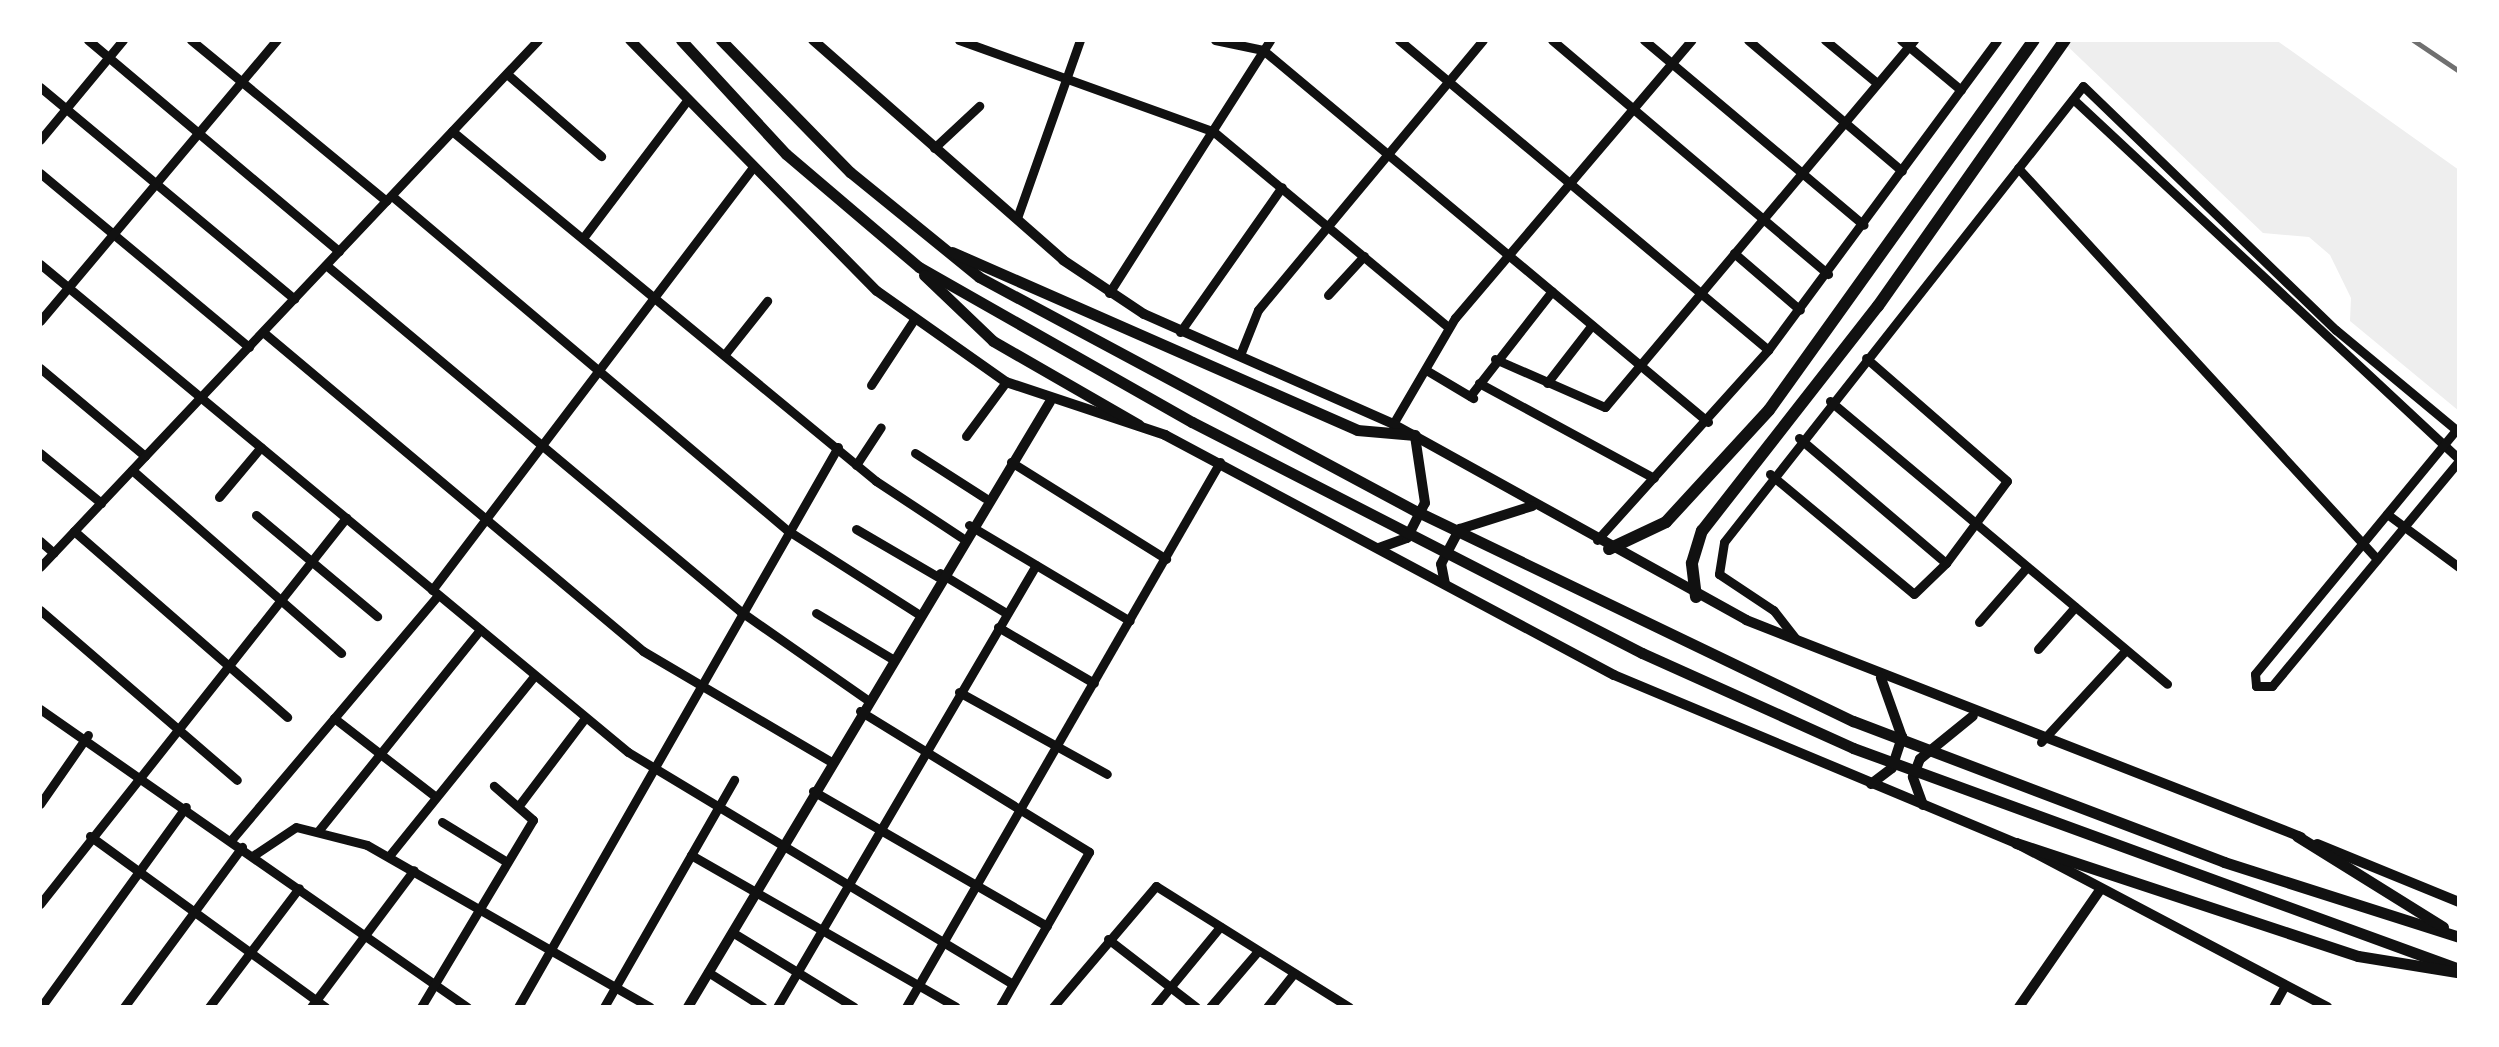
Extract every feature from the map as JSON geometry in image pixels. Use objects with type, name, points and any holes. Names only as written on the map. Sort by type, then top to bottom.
[{"type":"main road","points":[[681,40],[786,154],[919,267],[972,326],[1138,425]]},
{"type":"main road","points":[[721,40],[806,131],[942,250],[1020,302],[1280,440],[1761,681],[2224,862],[2459,937]]},
{"type":"main road","points":[[1609,549],[1655,530],[1730,456],[1861,292],[2034,40]]},
{"type":"main road","points":[[1696,597],[1697,541],[1889,291],[2065,40]]},
{"type":"main road","points":[[942,250],[1022,276],[1357,430],[1415,435]]},
{"type":"main road","points":[[919,267],[1270,461],[1792,722],[2224,887],[2459,971]]},
{"type":"main road","points":[[2298,836],[2459,937]]},
{"type":"main road","points":[[2016,843],[2358,956],[2459,971]]},
{"type":"street","points":[[88,40],[340,251]]},
{"type":"street","points":[[40,140],[123,40]]},
{"type":"street","points":[[191,40],[597,370],[786,530],[917,613]]},
{"type":"street","points":[[40,321],[277,40]]},
{"type":"street","points":[[40,567],[538,40]]},
{"type":"street","points":[[630,40],[913,321],[1006,382],[1050,402],[1138,425],[1220,462],[1614,675],[2016,843],[2327,1007]]},
{"type":"street","points":[[813,40],[934,148],[1110,294],[1180,332],[1415,435],[1696,597],[1973,716],[2298,836],[2459,902]]},
{"type":"street","points":[[960,40],[1214,132],[1448,328]]},
{"type":"street","points":[[1017,218],[1080,40]]},
{"type":"street","points":[[1215,40],[1264,50],[1708,422]]},
{"type":"street","points":[[1110,294],[1270,40]]},
{"type":"street","points":[[1399,40],[1768,350]]},
{"type":"street","points":[[1240,356],[1258,310],[1482,40]]},
{"type":"street","points":[[1552,40],[1828,274]]},
{"type":"street","points":[[1644,40],[1864,225]]},
{"type":"street","points":[[1393,424],[1448,328],[1692,40]]},
{"type":"street","points":[[1748,40],[1902,172]]},
{"type":"street","points":[[1826,40],[1878,84]]},
{"type":"street","points":[[1596,541],[1708,422],[1768,350],[1998,40]]},
{"type":"street","points":[[1495,359],[1603,408],[1878,84],[1908,42],[1960,90]]},
{"type":"street","points":[[506,74],[601,156]]},
{"type":"street","points":[[1797,642],[1716,565],[1770,474],[2083,86],[2336,330],[2458,431],[2443,446],[2256,674],[2256,686],[2272,686],[2459,460],[2443,446],[2073,99]]},
{"type":"street","points":[[40,87],[294,299]]},
{"type":"street","points":[[583,238],[688,100]]},
{"type":"street","points":[[934,148],[979,106]]},
{"type":"street","points":[[452,131],[856,464],[962,537]]},
{"type":"street","points":[[232,840],[435,593],[597,370],[754,166]]},
{"type":"street","points":[[2018,168],[2377,560]]},
{"type":"street","points":[[40,173],[249,346]]},
{"type":"street","points":[[1180,332],[1282,188]]},
{"type":"street","points":[[1734,254],[1800,310]]},
{"type":"street","points":[[1328,295],[1364,256]]},
{"type":"street","points":[[40,264],[534,676],[650,767],[1013,984]]},
{"type":"street","points":[[326,264],[740,611],[866,699]]},
{"type":"street","points":[[1426,370],[1472,397],[1495,359],[1552,291]]},
{"type":"street","points":[[725,354],[767,301]]},
{"type":"street","points":[[871,385],[913,321]]},
{"type":"street","points":[[1547,383],[1592,324]]},
{"type":"street","points":[[263,332],[485,520],[694,688],[830,761]]},
{"type":"street","points":[[1770,474],[1914,594],[1946,562],[2006,486],[1866,358]]},
{"type":"street","points":[[40,368],[145,456]]},
{"type":"street","points":[[966,436],[1006,382]]},
{"type":"street","points":[[1479,383],[1654,478]]},
{"type":"street","points":[[1830,401],[2167,684]]},
{"type":"street","points":[[688,1007],[984,498],[1050,402]]},
{"type":"street","points":[[856,464],[881,427]]},
{"type":"street","points":[[1378,548],[1407,538],[1424,504],[1415,435]]},
{"type":"street","points":[[1799,438],[1946,562]]},
{"type":"street","points":[[219,497],[261,447]]},
{"type":"street","points":[[518,1007],[694,688],[838,447]]},
{"type":"street","points":[[40,453],[101,503]]},
{"type":"street","points":[[915,453],[984,498]]},
{"type":"street","points":[[1011,462],[1166,559]]},
{"type":"street","points":[[906,1007],[1220,462]]},
{"type":"street","points":[[132,470],[341,653]]},
{"type":"street","points":[[1447,587],[1441,564],[1460,529],[1533,506]]},
{"type":"street","points":[[2387,514],[2459,568]]},
{"type":"street","points":[[256,515],[377,616]]},
{"type":"street","points":[[40,904],[138,770],[346,518]]},
{"type":"street","points":[[969,524],[1130,621]]},
{"type":"street","points":[[856,529],[1006,613]]},
{"type":"street","points":[[74,531],[288,716]]},
{"type":"street","points":[[40,541],[54,552]]},
{"type":"street","points":[[777,1007],[1036,564]]},
{"type":"street","points":[[1979,622],[2027,567]]},
{"type":"street","points":[[2038,649],[2075,607]]},
{"type":"street","points":[[40,610],[236,780]]},
{"type":"street","points":[[816,612],[891,658]]},
{"type":"street","points":[[998,627],[1094,683]]},
{"type":"street","points":[[319,830],[480,630]]},
{"type":"street","points":[[2041,742],[2126,650]]},
{"type":"street","points":[[390,856],[534,676]]},
{"type":"street","points":[[1871,784],[1892,768],[1902,737],[1880,678]]},
{"type":"street","points":[[959,692],[1060,742],[1107,774]]},
{"type":"street","points":[[40,709],[88,735],[362,938],[466,1007]]},
{"type":"street","points":[[860,710],[1087,851],[1000,1007]]},
{"type":"street","points":[[1923,806],[1913,778],[1920,759],[1973,716]]},
{"type":"street","points":[[334,718],[436,797]]},
{"type":"street","points":[[520,804],[585,718]]},
{"type":"street","points":[[42,799],[88,735]]},
{"type":"street","points":[[604,1007],[734,780]]},
{"type":"street","points":[[421,1007],[534,818],[494,786]]},
{"type":"street","points":[[813,790],[1047,926]]},
{"type":"street","points":[[41,1007],[186,806]]},
{"type":"street","points":[[442,822],[507,862]]},
{"type":"street","points":[[254,855],[296,827],[319,830],[390,856],[650,1007]]},
{"type":"street","points":[[90,836],[317,1005],[414,870]]},
{"type":"street","points":[[124,1007],[242,847]]},
{"type":"street","points":[[691,855],[956,1007]]},
{"type":"street","points":[[1053,1007],[1146,892],[1156,886],[1349,1007]]},
{"type":"street","points":[[209,1007],[299,888]]},
{"type":"street","points":[[2019,1007],[2100,890]]},
{"type":"street","points":[[1154,1007],[1220,927]]},
{"type":"street","points":[[732,932],[854,1007]]},
{"type":"street","points":[[1108,939],[1196,1007]]},
{"type":"street","points":[[1210,1007],[1258,951]]},
{"type":"street","points":[[708,972],[762,1007]]},
{"type":"street","points":[[1267,1007],[1294,973]]},
{"type":"street","points":[[2273,1007],[2285,985]]},
{"type":"shaded area","points":[[2061,40],[2276,40],[2459,170],[2459,411],[2350,321],[2351,298],[2330,255],[2309,237],[2263,233]]},
{"type":"railway","points":[[2413,40],[2459,71]]}]
